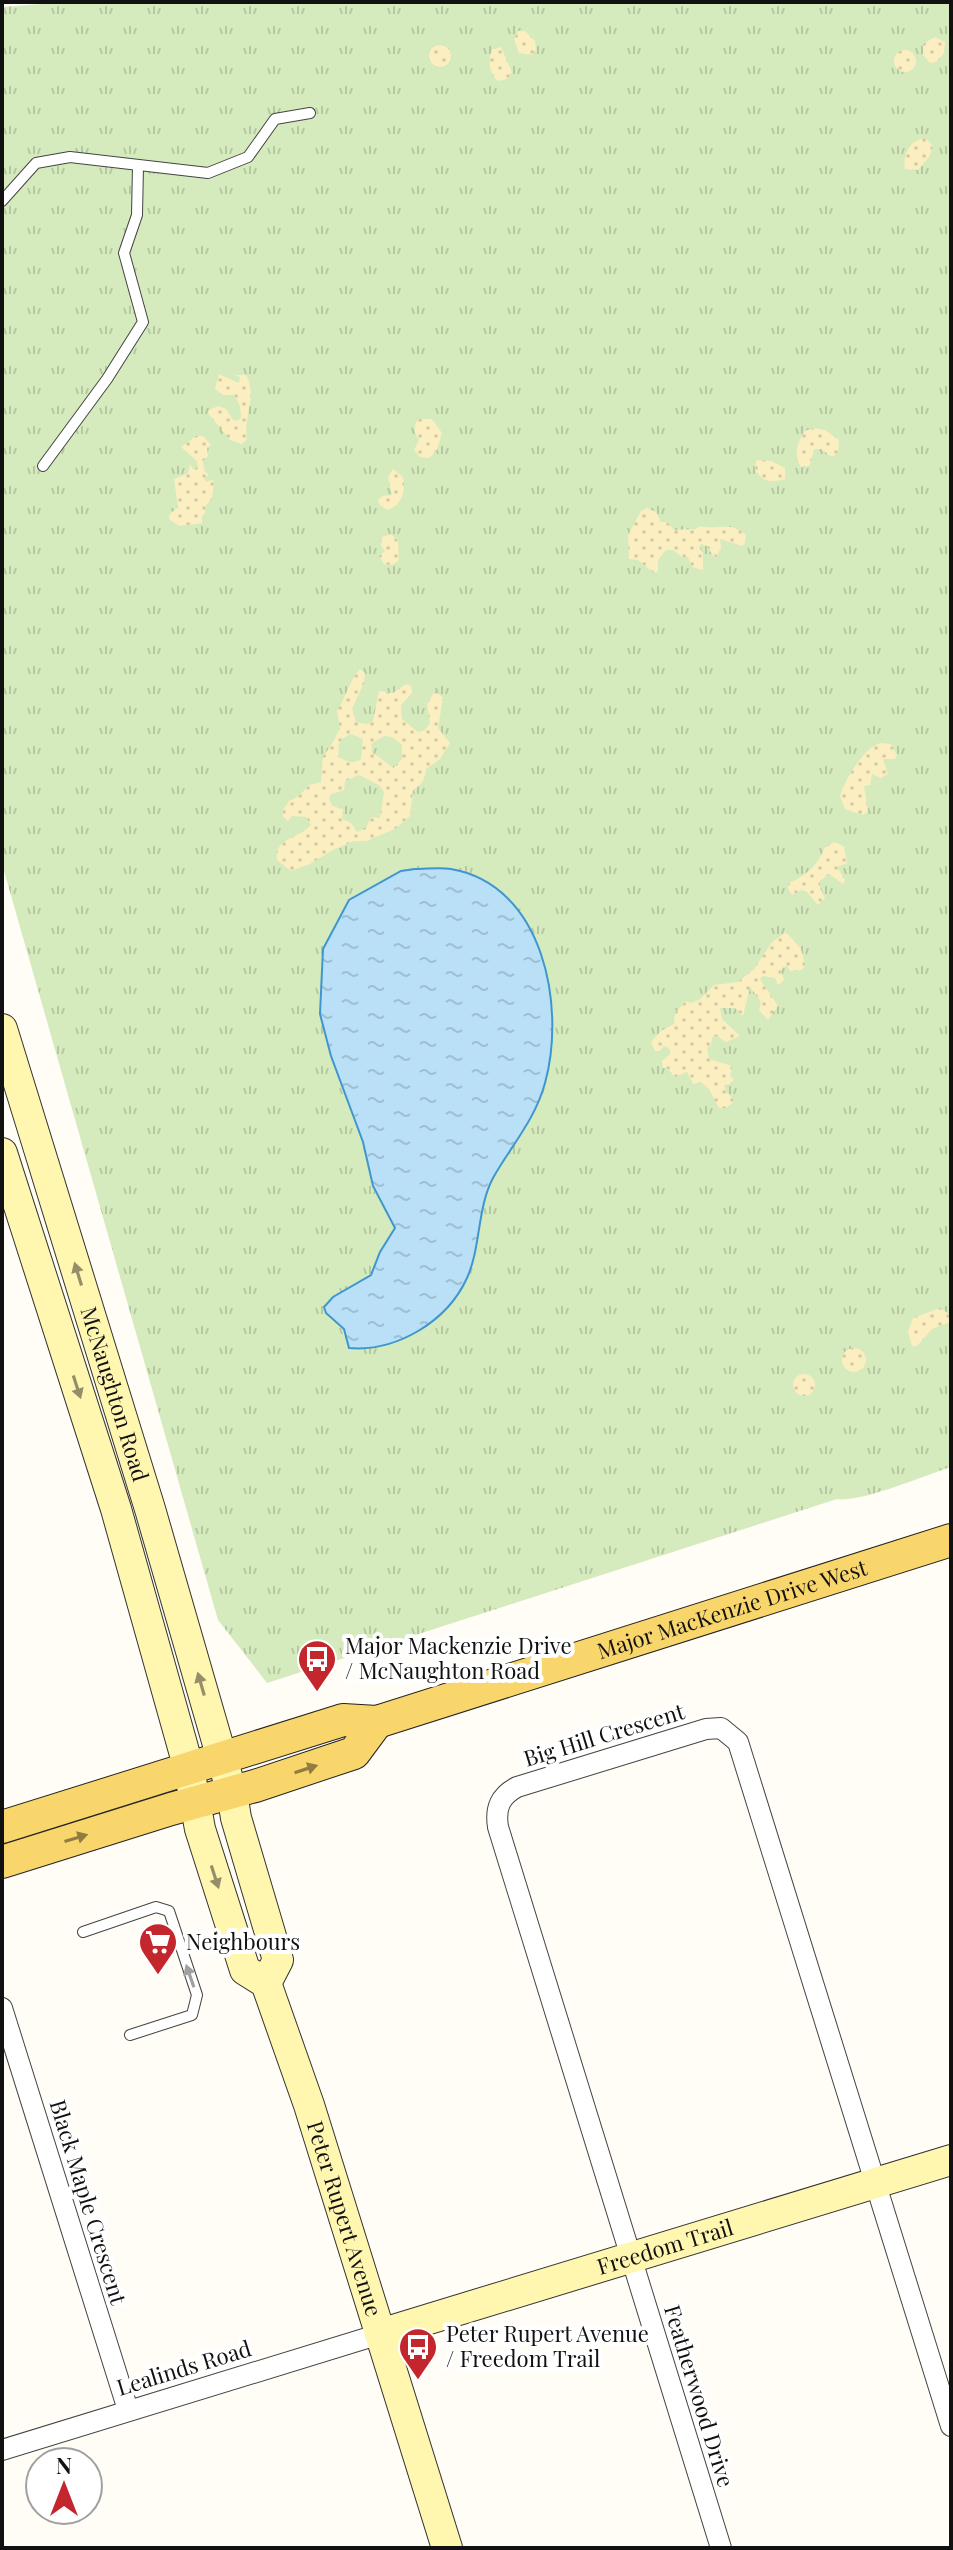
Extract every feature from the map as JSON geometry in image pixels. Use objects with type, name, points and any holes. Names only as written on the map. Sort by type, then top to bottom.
[{"type":"main road","name":"Major MacKenzie Drive West","points":[[2,1827],[343,1720],[377,1722],[951,1540]]},
{"type":"main road","points":[[2,1862],[354,1753],[377,1722]]},
{"type":"street","name":"McNaughton Road","points":[[2,1029],[150,1509],[232,1793]]},
{"type":"street","name":"McNaughton Road","points":[[2,1153],[14,1205],[116,1509],[196,1802]]},
{"type":"street","name":"Big Hill Crescent","points":[[632,2258],[498,1827],[497,1811],[504,1795],[532,1782],[706,1729],[721,1728],[738,1742],[876,2183]]},
{"type":"street","points":[[232,1793],[236,1818],[278,1960],[266,1983]]},
{"type":"street","name":"Peter Rupert Avenue","points":[[196,1802],[200,1829],[245,1970],[266,1983],[309,2105],[447,2548]]},
{"type":"street","name":"Black Maple Crescent","points":[[2,2008],[128,2410]]},
{"type":"street","name":"Freedom Trail","points":[[380,2334],[951,2160]]},
{"type":"street","points":[[876,2183],[951,2426]]},
{"type":"street","name":"Featherwood Drive","points":[[632,2258],[721,2548]]},
{"type":"street","name":"Lealinds Road","points":[[2,2450],[380,2334]]},
{"type":"lane","points":[[2,201],[36,163],[70,157],[208,173],[248,157],[275,119],[310,113]]},
{"type":"lane","points":[[43,466],[107,379],[143,322],[124,253],[137,215],[138,166]]},
{"type":"lane","points":[[83,1932],[156,1907],[169,1911],[197,1995],[192,2015],[130,2035]]},
{"type":"green space","points":[[67,2],[951,2],[951,1467],[877,1493],[837,1499],[267,1683],[218,1620],[2,864],[2,7]]},
{"type":"sand","points":[[518,31],[525,31],[535,41],[533,55],[519,53],[514,39]]},
{"type":"sand","points":[[935,37],[945,42],[944,53],[938,61],[930,63],[923,55],[923,44]]},
{"type":"sand","points":[[440,45],[448,48],[451,56],[448,64],[440,67],[432,64],[429,56],[432,48]]},
{"type":"sand","points":[[501,47],[512,72],[507,79],[498,81],[491,70],[490,61],[493,49]]},
{"type":"sand","points":[[905,50],[913,53],[916,61],[913,69],[905,72],[897,69],[894,61],[897,53]]},
{"type":"sand","points":[[926,138],[933,146],[929,157],[918,170],[905,169],[909,148],[916,141]]},
{"type":"sand","points":[[219,374],[239,383],[240,377],[235,375],[246,375],[249,383],[251,398],[247,439],[242,444],[230,440],[208,413],[218,406],[226,409],[233,420],[241,418],[240,406],[234,395],[223,395],[215,389]]},
{"type":"sand","points":[[419,419],[432,419],[442,433],[437,450],[429,458],[420,457],[414,450],[419,440],[415,424]]},
{"type":"sand","points":[[814,428],[825,430],[839,440],[838,453],[832,457],[821,449],[814,449],[810,465],[802,468],[797,454],[798,445],[805,431]]},
{"type":"sand","points":[[196,436],[203,436],[211,445],[207,447],[208,456],[203,461],[204,470],[209,475],[204,478],[206,482],[214,482],[212,499],[206,505],[202,523],[179,526],[169,519],[178,507],[174,479],[188,473],[190,464],[193,469],[198,467],[197,461],[181,447]]},
{"type":"sand","points":[[757,460],[771,461],[785,468],[785,479],[763,479],[754,468]]},
{"type":"sand","points":[[393,469],[403,477],[404,488],[396,505],[387,510],[378,500],[382,496],[392,495],[388,477]]},
{"type":"sand","points":[[647,508],[656,512],[661,522],[667,522],[674,530],[700,526],[735,528],[746,535],[745,543],[742,546],[720,539],[721,548],[715,559],[707,546],[701,544],[703,570],[692,567],[688,557],[666,550],[658,560],[658,571],[654,573],[638,560],[629,559],[628,535],[641,511]]},
{"type":"sand","points":[[391,534],[398,541],[399,560],[392,565],[384,564],[379,556],[385,551],[381,546],[382,537]]},
{"type":"sand","points":[[360,669],[365,673],[364,683],[352,709],[356,722],[367,724],[373,721],[379,691],[393,693],[406,684],[411,686],[412,693],[401,705],[402,719],[418,732],[425,730],[430,723],[427,705],[435,690],[443,698],[438,728],[450,743],[440,759],[426,769],[419,786],[413,790],[410,816],[395,829],[366,841],[354,841],[291,871],[277,860],[279,847],[311,825],[306,817],[292,816],[288,821],[283,816],[283,810],[309,785],[321,782],[323,756],[340,728],[337,711]],"holes":[[[351,734],[363,739],[361,759],[353,762],[339,757],[338,752],[341,740]],[[384,736],[392,737],[402,745],[402,759],[393,768],[372,752],[371,744]],[[359,775],[379,785],[384,792],[380,818],[371,817],[366,828],[357,832],[351,823],[342,819],[343,809],[332,806],[329,798],[344,790],[345,781]]]},
{"type":"sand","points":[[880,743],[891,744],[897,755],[895,759],[883,759],[888,774],[881,778],[872,774],[870,785],[864,786],[868,811],[863,815],[845,809],[840,796],[846,781],[861,758]]},
{"type":"sand","points":[[834,842],[844,846],[847,863],[837,867],[845,880],[843,884],[829,874],[820,881],[825,898],[818,905],[802,890],[792,895],[789,883],[811,869],[825,847]]},
{"type":"sand","points":[[786,932],[801,949],[805,965],[802,970],[790,971],[787,966],[783,967],[784,980],[778,985],[775,978],[763,976],[760,979],[778,1006],[768,1020],[759,1010],[761,1002],[750,987],[743,1016],[735,1008],[720,1008],[722,1019],[740,1036],[726,1042],[717,1036],[712,1037],[711,1045],[707,1048],[709,1059],[732,1066],[730,1076],[734,1080],[724,1085],[735,1101],[726,1108],[719,1108],[709,1089],[701,1082],[693,1084],[687,1072],[675,1077],[663,1068],[662,1061],[670,1054],[669,1048],[664,1046],[660,1051],[655,1051],[651,1042],[661,1031],[674,1024],[675,1013],[686,1001],[699,1000],[714,985],[738,982],[754,969],[772,942]]},
{"type":"sand","points":[[940,1308],[949,1314],[950,1322],[932,1329],[916,1347],[912,1346],[908,1331],[913,1318]]},
{"type":"sand","points":[[854,1348],[862,1352],[866,1360],[862,1368],[854,1372],[846,1368],[842,1360],[846,1352]]},
{"type":"sand","points":[[804,1374],[812,1377],[815,1385],[812,1393],[804,1396],[796,1393],[793,1385],[796,1377]]},
{"type":"water","points":[[451,869],[483,880],[508,898],[527,924],[541,954],[549,986],[551,1053],[541,1096],[488,1190],[475,1254],[458,1294],[433,1321],[402,1339],[367,1348],[349,1348],[344,1329],[326,1313],[324,1307],[333,1297],[371,1275],[380,1252],[395,1228],[373,1186],[363,1142],[331,1056],[320,1014],[323,949],[349,900],[401,871]]},
{"type":"place","name":"Major Mackenzie Drive / McNaughton Road","points":[[317,1693]]},
{"type":"place","name":"Neighbours","points":[[158,1976]]},
{"type":"place","name":"Peter Rupert Avenue / Freedom Trail","points":[[418,2381]]}]
